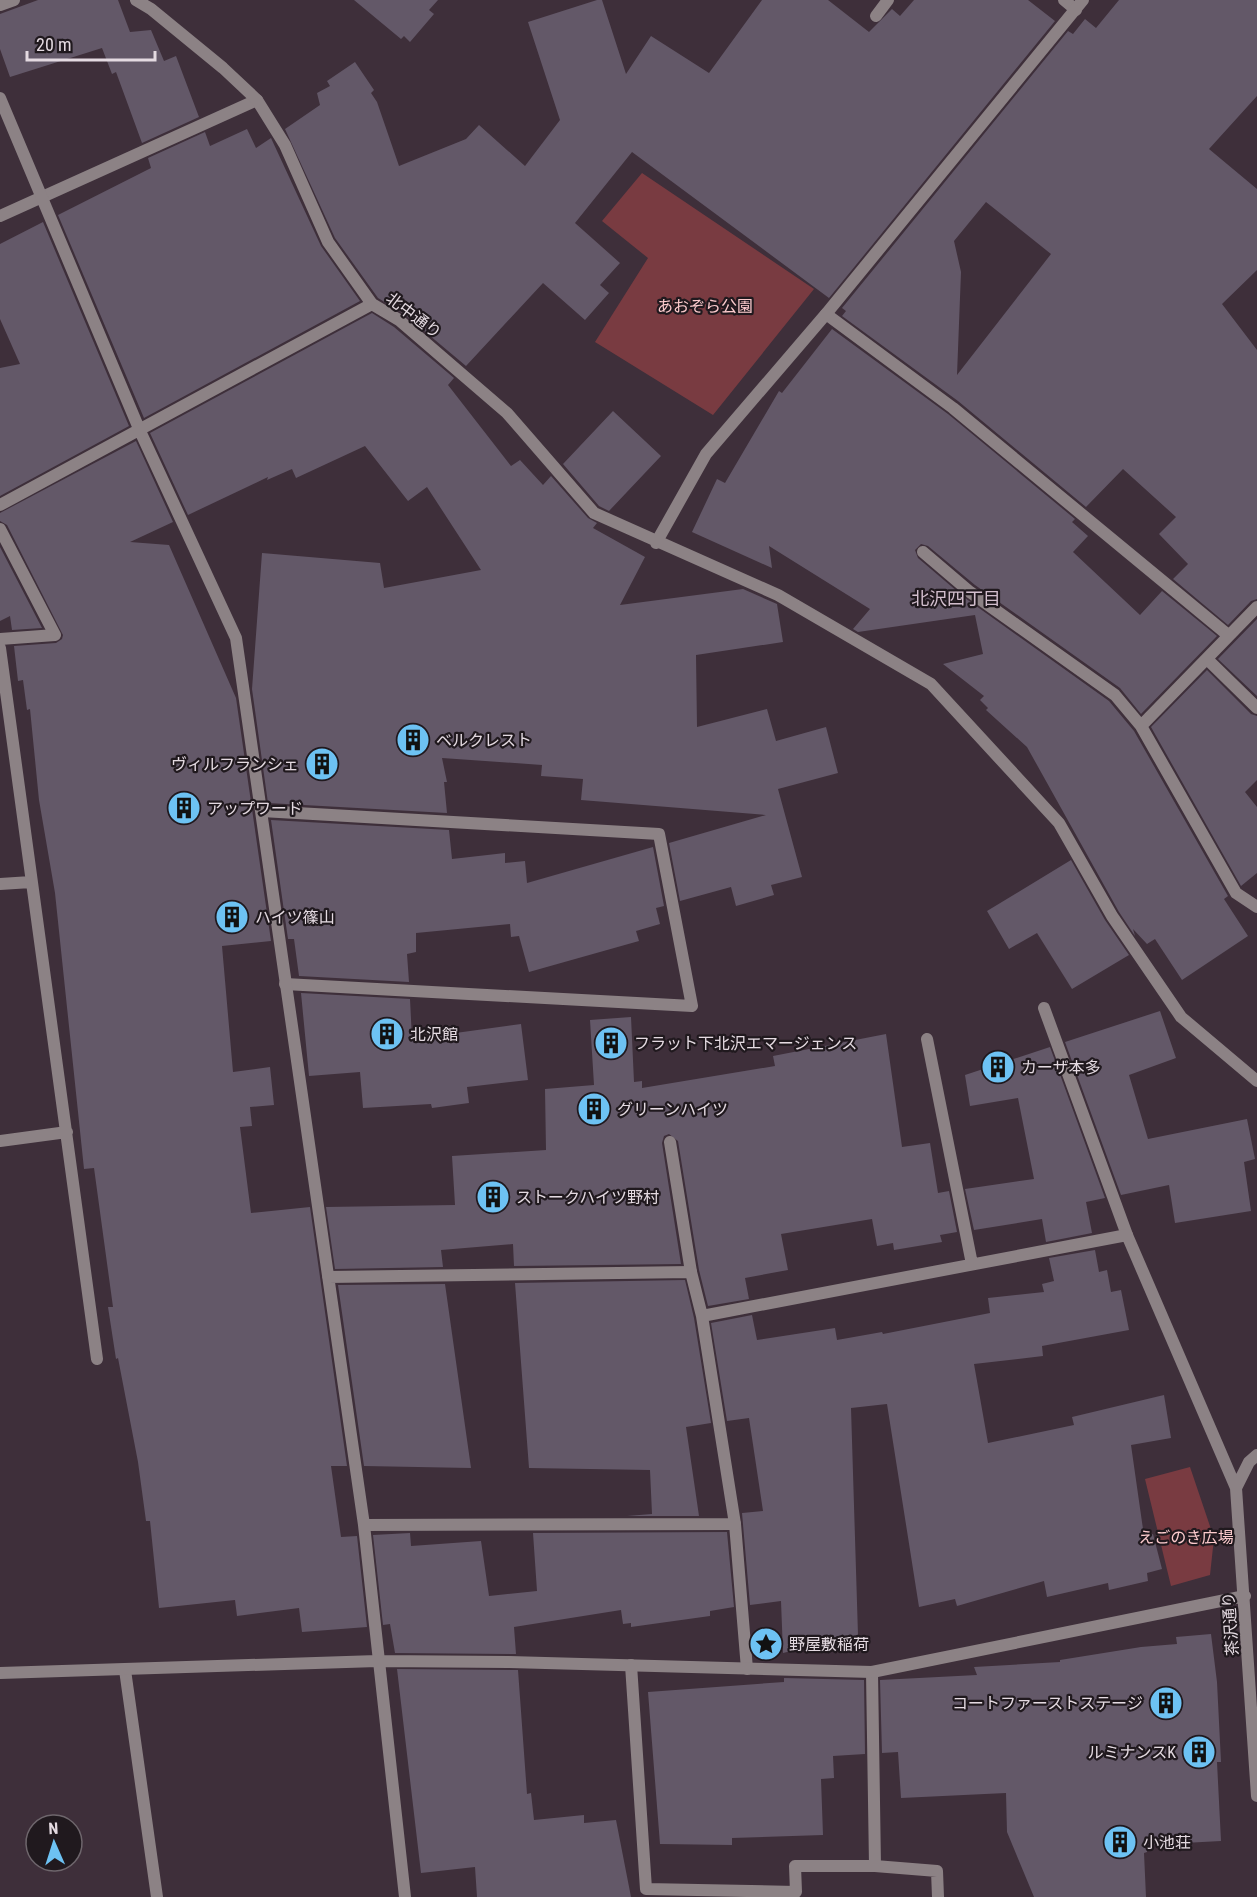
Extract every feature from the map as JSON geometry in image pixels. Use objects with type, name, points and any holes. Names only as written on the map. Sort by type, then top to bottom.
[{"type":"street","points":[[0,5],[14,0]]},
{"type":"street","name":"北中通り","points":[[136,0],[151,9],[214,60],[257,100],[285,145],[328,242],[372,304],[399,320],[507,413],[594,513],[778,595],[931,684],[1059,823],[1112,916],[1181,1017],[1257,1081]]},
{"type":"street","points":[[876,16],[888,0]]},
{"type":"street","points":[[657,543],[706,454],[826,314],[1080,5],[1064,0]]},
{"type":"street","points":[[0,98],[140,430],[236,638],[364,1525],[377,1661],[405,1897]]},
{"type":"street","points":[[0,216],[257,100]]},
{"type":"street","points":[[0,505],[372,304]]},
{"type":"street","points":[[826,314],[953,408],[1227,635]]},
{"type":"street","points":[[0,529],[55,635],[0,639]]},
{"type":"street","points":[[923,552],[970,592],[1114,694],[1141,726],[1236,893],[1257,907]]},
{"type":"street","points":[[1141,726],[1208,660],[1227,635],[1257,607]]},
{"type":"street","points":[[0,648],[97,1359]]},
{"type":"street","points":[[1208,660],[1257,708]]},
{"type":"street","points":[[261,812],[659,834],[692,1006],[285,984]]},
{"type":"street","points":[[0,884],[31,882]]},
{"type":"street","points":[[1044,1008],[1127,1235],[1236,1488]]},
{"type":"street","points":[[927,1039],[972,1264]]},
{"type":"street","points":[[0,1141],[67,1132]]},
{"type":"street","points":[[670,1142],[691,1272],[702,1316],[735,1524],[747,1669]]},
{"type":"street","points":[[702,1316],[1127,1235]]},
{"type":"street","points":[[328,1277],[691,1272]]},
{"type":"street","points":[[1236,1488],[1250,1462],[1257,1455]]},
{"type":"street","name":"茶沢通り","points":[[1236,1488],[1257,1796]]},
{"type":"street","points":[[364,1525],[735,1524]]},
{"type":"street","points":[[0,1673],[377,1661],[872,1671],[1245,1596]]},
{"type":"street","points":[[631,1665],[646,1889],[796,1892],[795,1866],[875,1866],[937,1871],[938,1897]]},
{"type":"street","points":[[125,1670],[157,1897]]},
{"type":"street","points":[[872,1671],[875,1866]]},
{"type":"green space","name":"あおぞら公園","points":[[642,173],[814,289],[713,415],[595,342],[648,258],[602,221]]},
{"type":"green space","name":"えごのき広場","points":[[1190,1467],[1214,1538],[1210,1575],[1171,1586],[1145,1479]]},
{"type":"building","points":[[38,0],[118,0],[130,32],[151,30],[164,61],[176,56],[199,117],[142,143],[116,72],[112,74],[102,48],[10,77],[0,49],[0,14]]},
{"type":"building","points":[[354,0],[438,0],[429,10],[434,14],[410,42],[404,36],[401,39]]},
{"type":"building","points":[[602,0],[626,74],[651,36],[709,73],[762,0],[828,0],[869,32],[892,9],[900,16],[914,0],[1028,0],[1055,21],[829,298],[632,152],[575,223],[620,263],[600,285],[609,293],[585,320],[543,283],[466,366],[404,314],[378,298],[335,238],[285,129],[320,105],[317,93],[330,86],[327,81],[355,62],[374,90],[371,93],[377,102],[399,166],[466,139],[479,125],[525,166],[560,120],[528,22]]},
{"type":"building","points":[[1119,0],[1257,0],[1257,96],[1209,149],[1257,189],[1257,270],[1222,304],[1257,350],[1257,599],[1251,601],[1228,625],[1173,579],[1188,564],[1159,534],[1176,517],[1123,469],[1086,507],[958,401],[842,316],[846,311],[842,308],[1068,31],[1073,34],[1085,19],[1096,28]],"holes":[[[986,202],[1051,254],[957,375],[961,272],[954,241]]]},
{"type":"building","points":[[247,129],[256,148],[271,138],[321,246],[360,301],[144,418],[58,215],[151,168],[148,158],[205,132],[210,146]]},
{"type":"building","points":[[43,222],[129,426],[0,496],[0,368],[20,364],[0,319],[0,244]]},
{"type":"building","points":[[372,313],[394,327],[454,378],[448,385],[511,466],[520,460],[543,485],[551,476],[588,518],[597,523],[593,528],[645,557],[620,605],[743,589],[777,604],[783,642],[696,655],[697,727],[767,709],[776,741],[826,727],[838,773],[778,789],[802,877],[771,885],[774,895],[736,906],[731,887],[680,901],[669,843],[766,815],[581,800],[583,779],[541,776],[542,765],[442,758],[447,782],[444,782],[447,813],[268,803],[252,689],[262,553],[380,563],[384,588],[481,570],[427,487],[408,501],[365,446],[296,478],[292,469],[267,480],[268,477],[188,515],[150,433]]},
{"type":"building","points":[[832,329],[948,414],[1075,519],[1072,522],[1088,536],[1073,552],[1140,615],[1162,591],[1217,636],[1141,714],[1120,688],[975,585],[928,546],[921,544],[915,550],[918,558],[965,598],[1109,701],[1134,731],[1228,896],[1224,899],[1248,936],[1182,980],[1155,939],[1147,944],[1133,929],[1135,936],[1119,912],[1027,747],[986,710],[988,708],[980,700],[984,696],[943,664],[983,654],[975,615],[858,632],[853,629],[870,609],[769,546],[772,568],[692,532],[717,479],[725,483],[779,391],[782,393]]},
{"type":"building","points":[[613,411],[661,456],[609,511],[599,506],[563,464]]},
{"type":"building","points":[[136,441],[173,522],[130,542],[169,545],[236,698],[271,941],[222,946],[233,1072],[270,1067],[274,1105],[250,1107],[252,1126],[240,1127],[251,1213],[310,1207],[347,1466],[331,1466],[341,1537],[357,1536],[367,1627],[302,1632],[299,1608],[237,1616],[235,1600],[159,1608],[150,1521],[146,1521],[138,1462],[118,1358],[116,1359],[108,1307],[113,1307],[94,1168],[84,1169],[55,893],[39,800],[30,709],[27,710],[23,680],[18,681],[14,646],[56,643],[62,639],[63,635],[7,525],[0,521],[0,513]]},
{"type":"building","points":[[0,547],[42,628],[12,630],[10,616],[0,621]]},
{"type":"building","points":[[1257,619],[1257,696],[1218,659]]},
{"type":"building","points":[[1207,670],[1251,714],[1257,716],[1257,780],[1245,792],[1257,807],[1257,873],[1241,886],[1151,727]]},
{"type":"building","points":[[271,820],[449,830],[452,859],[505,853],[505,863],[525,861],[527,883],[653,847],[664,906],[656,908],[660,924],[636,931],[639,941],[529,972],[519,936],[511,937],[510,924],[416,933],[416,952],[407,954],[409,982],[299,976],[294,939],[288,939]]},
{"type":"building","points":[[1071,860],[1105,920],[1129,955],[1072,989],[1037,933],[1009,949],[987,911]]},
{"type":"building","points":[[301,993],[410,999],[412,1039],[521,1024],[528,1080],[467,1087],[469,1103],[432,1108],[431,1104],[363,1108],[360,1072],[309,1076]]},
{"type":"building","points":[[1160,1011],[1176,1058],[1129,1075],[1148,1139],[1247,1119],[1255,1159],[1244,1162],[1251,1211],[1175,1223],[1169,1185],[1121,1195],[1065,1042]]},
{"type":"building","points":[[631,1017],[634,1082],[642,1081],[642,1088],[775,1066],[773,1056],[886,1034],[902,1147],[930,1143],[938,1193],[949,1191],[957,1232],[940,1235],[942,1242],[894,1250],[893,1243],[877,1246],[872,1219],[781,1234],[788,1270],[745,1278],[749,1299],[708,1306],[699,1270],[678,1141],[669,1134],[664,1136],[662,1143],[681,1264],[514,1266],[513,1244],[441,1250],[443,1267],[335,1269],[326,1207],[455,1205],[452,1156],[546,1150],[545,1089],[594,1085],[590,1020]]},
{"type":"building","points":[[1050,1047],[1105,1198],[1086,1202],[1092,1233],[1046,1242],[1042,1219],[974,1230],[965,1189],[1034,1179],[1018,1098],[970,1106],[965,1075]]},
{"type":"building","points":[[1095,1250],[1099,1272],[1107,1270],[1111,1292],[1121,1290],[1129,1330],[1042,1346],[1043,1356],[974,1364],[988,1443],[1074,1425],[1072,1417],[1164,1395],[1171,1438],[1131,1445],[1144,1536],[1153,1534],[1162,1569],[1147,1573],[1148,1581],[1109,1590],[1108,1583],[1047,1597],[1044,1581],[957,1606],[955,1599],[919,1607],[887,1404],[851,1408],[858,1635],[783,1653],[781,1601],[750,1605],[742,1513],[763,1511],[749,1418],[727,1421],[711,1323],[752,1315],[757,1340],[835,1328],[837,1340],[882,1332],[883,1334],[990,1313],[988,1298],[1044,1292],[1042,1284],[1054,1281],[1049,1258]]},
{"type":"building","points":[[685,1280],[694,1318],[711,1423],[686,1427],[699,1516],[627,1516],[652,1514],[650,1470],[529,1468],[515,1283]]},
{"type":"building","points":[[445,1284],[471,1468],[364,1466],[338,1285]]},
{"type":"building","points":[[727,1532],[734,1607],[710,1611],[710,1616],[631,1627],[631,1623],[623,1624],[621,1610],[514,1627],[516,1654],[395,1653],[390,1624],[383,1625],[373,1535],[410,1533],[411,1546],[481,1541],[489,1596],[537,1591],[533,1533]]},
{"type":"building","points":[[1211,1634],[1217,1682],[1221,1762],[1217,1762],[1221,1841],[1147,1845],[1147,1852],[1144,1853],[1146,1897],[1034,1897],[1007,1832],[1006,1793],[901,1798],[898,1752],[882,1753],[880,1680],[977,1675],[974,1667],[1060,1662],[1060,1660],[1141,1647],[1177,1644],[1176,1637]]},
{"type":"building","points":[[397,1669],[518,1670],[527,1794],[531,1793],[534,1820],[584,1815],[584,1823],[616,1820],[631,1897],[477,1897],[475,1867],[421,1873]]},
{"type":"building","points":[[784,1678],[864,1680],[865,1754],[833,1756],[834,1778],[821,1779],[823,1835],[732,1838],[732,1845],[660,1844],[648,1692],[784,1682]]},
{"type":"place","name":"ベルクレスト","points":[[413,740]]},
{"type":"place","name":"ヴィルフランシェ","points":[[322,764]]},
{"type":"place","name":"アップワード","points":[[184,808]]},
{"type":"place","name":"ハイツ篠山","points":[[232,917]]},
{"type":"place","name":"北沢館","points":[[387,1034]]},
{"type":"place","name":"フラット下北沢エマージェンス","points":[[611,1043]]},
{"type":"place","name":"カーザ本多","points":[[998,1067]]},
{"type":"place","name":"グリーンハイツ","points":[[594,1109]]},
{"type":"place","name":"ストークハイツ野村","points":[[493,1197]]},
{"type":"place","name":"野屋敷稲荷","points":[[766,1644]]},
{"type":"place","name":"コートファーストステージ","points":[[1166,1703]]},
{"type":"place","name":"ルミナンスK","points":[[1199,1752]]},
{"type":"place","name":"小池荘","points":[[1120,1842]]},
{"type":"district","name":"北沢四丁目","points":[[956,599]]}]
